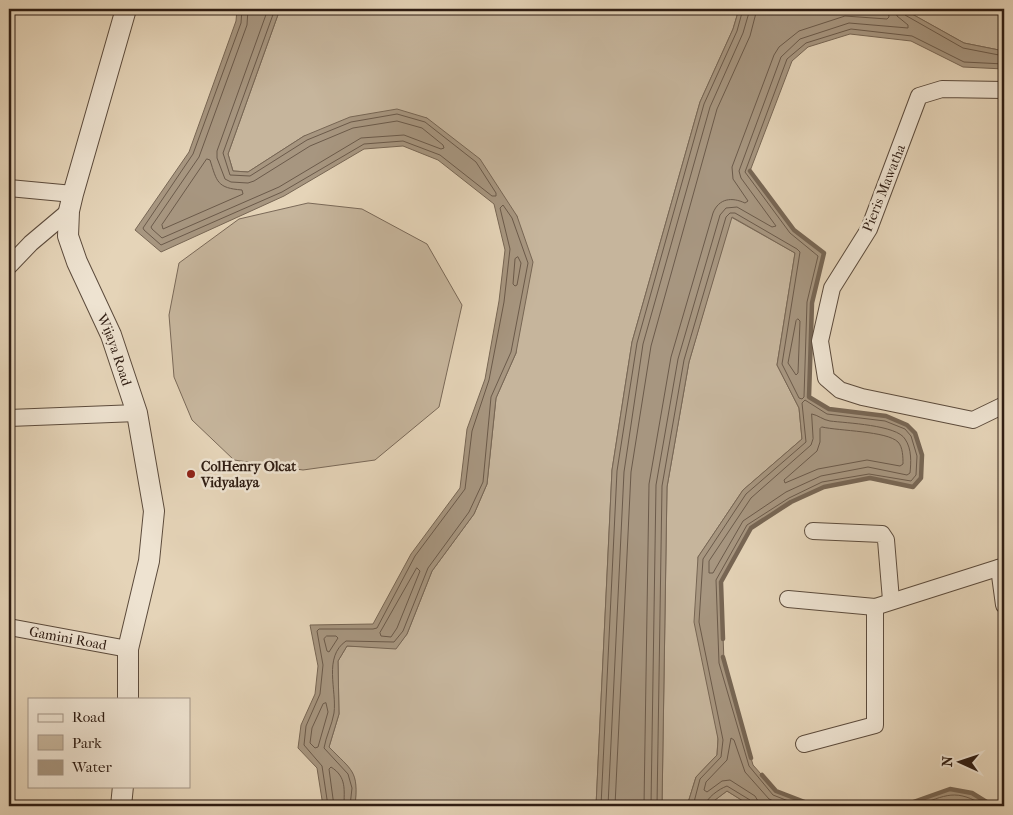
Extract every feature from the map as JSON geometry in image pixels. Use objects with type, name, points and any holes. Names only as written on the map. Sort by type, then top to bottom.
[{"type":"street","name":"Wijaya Road","points":[[126,9],[71,202],[68,236],[77,262],[110,335],[137,413],[154,511],[149,561],[128,649],[128,698]]},
{"type":"street","name":"Pieris Mawatha","points":[[1004,90],[942,89],[919,96],[869,229],[832,288],[820,341],[826,378],[840,390],[862,397],[973,420],[1004,405]]},
{"type":"street","points":[[9,188],[71,202]]},
{"type":"street","points":[[9,266],[71,202]]},
{"type":"street","points":[[9,418],[137,413]]},
{"type":"street","points":[[813,531],[882,534],[886,540],[891,600]]},
{"type":"street","points":[[788,599],[875,607],[891,600],[1001,567],[1004,605]]},
{"type":"street","points":[[804,744],[875,726],[875,607]]},
{"type":"street","name":"Gamini Road","points":[[9,627],[128,649]]},
{"type":"street","points":[[121,806],[123,788]]},
{"type":"green space","points":[[280,9],[739,9],[733,29],[700,102],[632,342],[612,470],[596,806],[355,806],[356,794],[352,772],[329,747],[339,714],[338,661],[347,646],[396,648],[407,634],[432,571],[474,514],[487,484],[496,398],[516,353],[517,216],[427,118],[304,136],[248,172],[233,171],[228,154]]},
{"type":"green space","points":[[903,9],[1004,9],[1004,51],[964,43]]},
{"type":"green space","points":[[308,203],[362,209],[427,244],[462,305],[439,407],[375,460],[303,470],[234,460],[192,420],[174,377],[169,315],[179,263],[239,219]]},
{"type":"green space","points":[[731,217],[795,253],[777,365],[799,408],[802,439],[743,490],[698,557],[718,739],[717,755],[696,777],[687,806],[662,806],[667,487],[689,362]]},
{"type":"green space","points":[[727,791],[751,806],[707,806]]},
{"type":"water","points":[[237,9],[280,9],[228,154],[233,171],[248,172],[304,136],[350,117],[397,109],[427,118],[480,159],[517,216],[533,262],[516,353],[496,398],[487,484],[474,514],[432,571],[407,634],[396,649],[347,646],[338,661],[339,714],[329,747],[348,767],[355,778],[355,806],[323,806],[317,768],[298,748],[301,725],[315,694],[318,666],[310,625],[373,624],[411,554],[460,488],[467,429],[485,379],[499,301],[505,250],[494,204],[438,160],[403,146],[364,149],[284,196],[161,252],[135,230],[189,152],[236,21]]},
{"type":"water","points":[[739,9],[903,9],[964,43],[1004,51],[1004,69],[963,67],[911,41],[850,34],[808,47],[792,61],[750,171],[794,230],[824,253],[812,303],[809,397],[829,409],[886,416],[907,425],[915,433],[922,455],[921,478],[913,487],[870,478],[824,487],[791,502],[751,528],[721,582],[724,662],[753,765],[776,791],[815,806],[751,806],[727,791],[707,806],[687,806],[696,777],[717,755],[718,739],[694,622],[698,557],[743,490],[802,439],[799,408],[777,365],[795,253],[732,217],[689,362],[667,487],[662,806],[596,806],[612,470],[632,342],[700,102],[733,29]]},
{"type":"water","points":[[950,789],[972,793],[993,806],[902,806]]},
{"type":"waterway","points":[[723,639],[721,582],[751,528],[791,502],[824,487],[870,478],[913,487],[921,478],[922,455],[915,433],[907,425],[886,416],[829,409],[809,397],[812,303],[824,253],[794,230],[750,171]]},
{"type":"waterway","points":[[723,657],[751,758]]},
{"type":"waterway","points":[[762,775],[776,791],[815,806]]},
{"type":"waterway","points":[[902,806],[950,789],[972,793],[993,806]]},
{"type":"place","name":"ColHenry Olcat Vidyalaya","points":[[191,474]]}]
